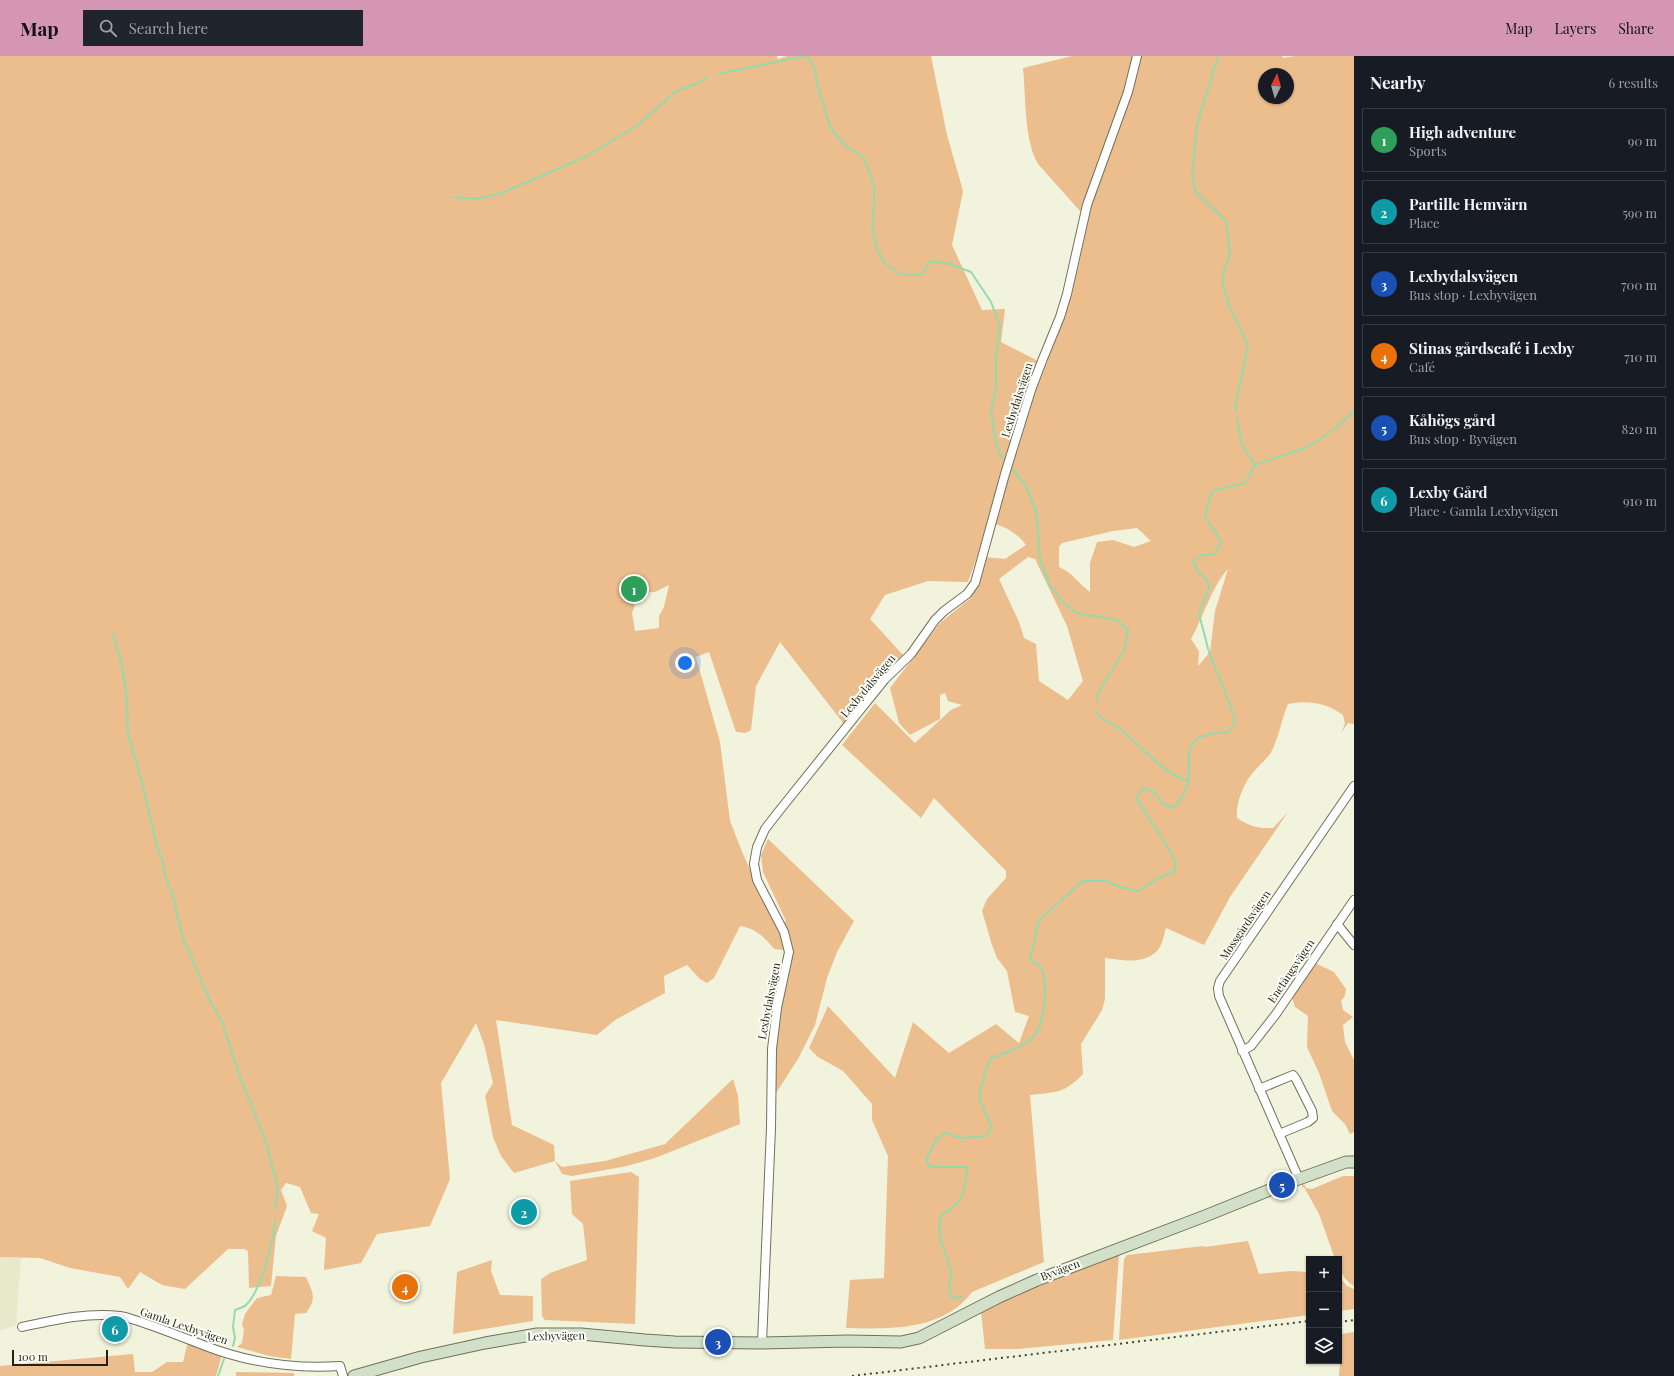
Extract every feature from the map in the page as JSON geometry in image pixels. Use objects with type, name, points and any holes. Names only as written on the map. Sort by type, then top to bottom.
[{"type":"street","name":"Lexbydalsvägen","points":[[762,1343],[771,1136],[772,1049],[775,1020],[789,952],[784,932],[755,874],[754,860],[757,847],[765,829],[774,817],[885,679],[911,654],[935,620],[967,594],[975,583],[1005,474],[1031,390],[1064,306],[1087,205],[1128,92],[1137,56]]},
{"type":"street","name":"Mossgårdsvägen","points":[[1299,1179],[1242,1051],[1219,996],[1218,988],[1220,981],[1354,786]]},
{"type":"street","name":"Enetångsvägen","points":[[1242,1051],[1251,1046],[1276,1014],[1354,900]]},
{"type":"street","points":[[1337,924],[1354,946]]},
{"type":"street","points":[[1259,1089],[1293,1075],[1312,1112],[1313,1118],[1308,1122],[1279,1134]]},
{"type":"street","name":"Byvägen","points":[[762,1343],[848,1341],[901,1342],[914,1339],[1037,1280],[1299,1179],[1346,1162],[1354,1162]]},
{"type":"street","name":"Gamla Lexbyvägen","points":[[22,1327],[52,1320],[80,1316],[103,1314],[123,1316],[162,1328],[204,1346],[250,1359],[292,1366],[340,1366],[343,1376]]},
{"type":"street","name":"Lexbyvägen","points":[[354,1376],[421,1357],[485,1343],[537,1334],[581,1334],[675,1342],[762,1343]]},
{"type":"shaded area","points":[[0,56],[777,56],[778,59],[787,56],[931,56],[947,135],[963,191],[952,245],[982,310],[1005,309],[1001,342],[1046,365],[1061,326],[1078,269],[1088,220],[1038,164],[1033,154],[1026,118],[1023,68],[1072,56],[1282,56],[1283,58],[1295,56],[1354,56],[1354,724],[1348,723],[1341,733],[1345,724],[1343,715],[1337,711],[1324,705],[1303,702],[1288,704],[1276,742],[1270,754],[1251,775],[1242,790],[1237,818],[1254,826],[1273,828],[1288,812],[1230,897],[1204,945],[1166,928],[1163,940],[1157,951],[1145,958],[1139,960],[1118,960],[1105,958],[1105,999],[1102,1010],[1081,1044],[1083,1074],[1076,1081],[1059,1091],[1030,1095],[1044,1262],[972,1292],[960,1305],[931,1321],[898,1327],[846,1328],[850,1280],[884,1278],[888,1156],[872,1120],[872,1104],[843,1071],[818,1057],[809,1048],[828,1006],[895,1078],[913,1022],[949,1053],[996,1024],[1019,1043],[1029,1016],[1015,1012],[1007,971],[997,958],[982,911],[987,899],[1006,878],[1006,871],[934,798],[921,818],[842,745],[875,703],[915,743],[951,710],[962,705],[948,701],[945,693],[940,695],[940,719],[910,735],[899,723],[890,688],[941,622],[971,598],[985,557],[1005,559],[1026,545],[1010,530],[989,523],[968,582],[928,581],[885,595],[870,619],[903,655],[897,662],[889,665],[888,670],[844,724],[780,642],[756,686],[751,730],[745,733],[736,732],[709,652],[696,657],[720,742],[730,821],[743,854],[776,926],[786,921],[763,872],[761,855],[768,839],[854,921],[837,952],[827,978],[815,1025],[798,1059],[776,1093],[776,1038],[778,1020],[791,966],[792,948],[784,950],[774,949],[755,931],[740,926],[714,978],[707,983],[700,979],[687,965],[664,976],[665,993],[615,1020],[597,1035],[496,1020],[512,1125],[554,1145],[555,1161],[514,1173],[501,1156],[493,1137],[485,1096],[493,1083],[484,1044],[476,1023],[441,1083],[450,1179],[430,1226],[377,1234],[361,1263],[324,1270],[326,1238],[312,1231],[319,1214],[311,1213],[300,1187],[286,1183],[281,1190],[287,1206],[276,1236],[271,1286],[249,1288],[248,1251],[244,1249],[228,1249],[185,1289],[162,1285],[140,1272],[128,1289],[120,1277],[70,1268],[40,1258],[0,1257]],"holes":[[[1137,528],[1151,541],[1134,547],[1113,540],[1097,542],[1090,563],[1090,592],[1072,575],[1059,567],[1059,547],[1062,543],[1113,531]],[[1028,557],[1035,559],[1067,626],[1083,681],[1068,700],[1039,681],[1036,644],[1024,638],[1019,622],[999,579]],[[1228,569],[1215,611],[1210,652],[1198,666],[1199,651],[1191,639],[1212,593]],[[669,585],[664,607],[659,616],[659,628],[635,631],[632,613],[639,593],[655,592]]]},
{"type":"shaded area","points":[[1315,963],[1334,972],[1346,989],[1345,996],[1341,1001],[1343,1010],[1353,1017],[1343,1025],[1345,1042],[1354,1060],[1354,1132],[1350,1134],[1345,1124],[1332,1111],[1319,1073],[1307,1047],[1308,1016],[1295,1007],[1292,997]]},
{"type":"shaded area","points":[[733,1079],[738,1096],[740,1124],[655,1158],[627,1166],[572,1176],[562,1174],[555,1161],[562,1167],[605,1161],[665,1144]]},
{"type":"shaded area","points":[[631,1172],[639,1177],[635,1324],[545,1320],[542,1316],[541,1279],[550,1273],[587,1260],[583,1224],[572,1214],[570,1181]]},
{"type":"shaded area","points":[[1343,1176],[1354,1176],[1354,1286],[1347,1281],[1343,1275],[1342,1256],[1334,1256],[1319,1214],[1304,1187],[1302,1188],[1302,1185],[1304,1184],[1306,1188],[1312,1189]]},
{"type":"shaded area","points":[[1248,1241],[1259,1274],[1290,1271],[1306,1272],[1306,1315],[1119,1340],[1124,1259],[1127,1255]]},
{"type":"shaded area","points":[[1117,1252],[1119,1255],[1113,1340],[1018,1349],[985,1349],[981,1311],[1024,1289]]},
{"type":"shaded area","points":[[0,1257],[21,1258],[16,1325],[0,1331]]},
{"type":"shaded area","points":[[492,1260],[491,1271],[500,1295],[533,1296],[533,1321],[453,1334],[457,1272]]},
{"type":"shaded area","points":[[276,1276],[306,1277],[313,1295],[312,1303],[306,1313],[295,1314],[291,1359],[270,1356],[237,1347],[242,1343],[244,1330],[242,1324],[245,1314],[257,1298],[271,1295]]},
{"type":"shaded area","points":[[1342,1280],[1347,1286],[1354,1289],[1354,1309],[1342,1311]]},
{"type":"shaded area","points":[[1354,1332],[1354,1376],[1339,1376],[1340,1364],[1342,1364],[1342,1334]]},
{"type":"shaded area","points":[[188,1341],[222,1355],[216,1376],[0,1376],[0,1366],[133,1354],[135,1372],[152,1372],[167,1362],[183,1362]]},
{"type":"shaded area","points":[[236,1372],[294,1373],[294,1376],[236,1376]]},
{"type":"waterway","points":[[718,74],[804,56]]},
{"type":"waterway","points":[[807,56],[815,69],[817,85],[831,129],[845,145],[864,158],[874,185],[872,228],[876,247],[884,263],[900,274],[921,275],[931,261],[950,264],[971,272],[991,302],[1000,325],[996,357],[996,388],[991,410],[995,438],[1000,455],[1004,459]]},
{"type":"waterway","points":[[1218,56],[1197,125],[1192,178],[1196,192],[1226,221],[1230,254],[1224,271],[1223,287],[1229,305],[1248,346],[1235,407],[1236,412]]},
{"type":"waterway","points":[[453,197],[476,199],[502,193],[585,157],[638,125],[675,92],[698,83],[707,77]]},
{"type":"waterway","points":[[1255,465],[1308,447],[1336,428],[1354,411]]},
{"type":"waterway","points":[[1237,418],[1241,443],[1255,465]]},
{"type":"waterway","points":[[961,1297],[951,1298],[949,1283],[952,1275],[941,1240],[939,1227],[942,1214],[955,1206],[962,1195],[966,1182],[967,1167],[930,1167],[926,1160],[936,1139],[945,1133],[961,1138],[986,1136],[992,1127],[979,1098],[985,1072],[990,1059],[1025,1044],[1038,1030],[1043,1014],[1045,987],[1041,968],[1038,964],[1030,960],[1039,920],[1083,881],[1106,881],[1123,888],[1139,891],[1158,878],[1174,872],[1176,862],[1136,798],[1144,788],[1155,793],[1162,803],[1173,808],[1186,790],[1189,776],[1190,749],[1193,744],[1197,739],[1207,735],[1228,732],[1234,724],[1234,715],[1209,652],[1199,614],[1210,584],[1197,570],[1193,561],[1203,555],[1215,554],[1221,543],[1216,532],[1205,518],[1213,491],[1245,483],[1255,465]]},
{"type":"waterway","points":[[1012,469],[1025,484],[1036,510],[1040,558],[1049,584],[1062,601],[1076,613],[1117,620],[1128,630],[1124,651],[1098,693],[1097,701]]},
{"type":"waterway","points":[[113,634],[122,666],[127,701],[128,734],[143,786],[165,876],[174,899],[183,938],[211,1003],[222,1022],[239,1074],[265,1139],[278,1188],[275,1208]]},
{"type":"waterway","points":[[1097,711],[1097,715],[1121,730],[1169,772],[1188,781]]},
{"type":"waterway","points":[[233,1346],[235,1338],[233,1327],[235,1310],[246,1305],[257,1289],[266,1265],[275,1220]]},
{"type":"waterway","points":[[218,1376],[224,1359]]},
{"type":"railway","points":[[1342,1322],[1354,1320]]},
{"type":"railway","points":[[852,1376],[1306,1321]]},
{"type":"place","name":"High adventure","points":[[634,589]]},
{"type":"place","name":"Kåhögs gård","points":[[1282,1185]]},
{"type":"place","name":"Partille Hemvärn","points":[[524,1212]]},
{"type":"place","name":"Stinas gårdscafé i Lexby","points":[[405,1287]]},
{"type":"place","name":"Lexby Gård","points":[[115,1329]]},
{"type":"place","name":"Lexbydalsvägen","points":[[718,1342]]}]
